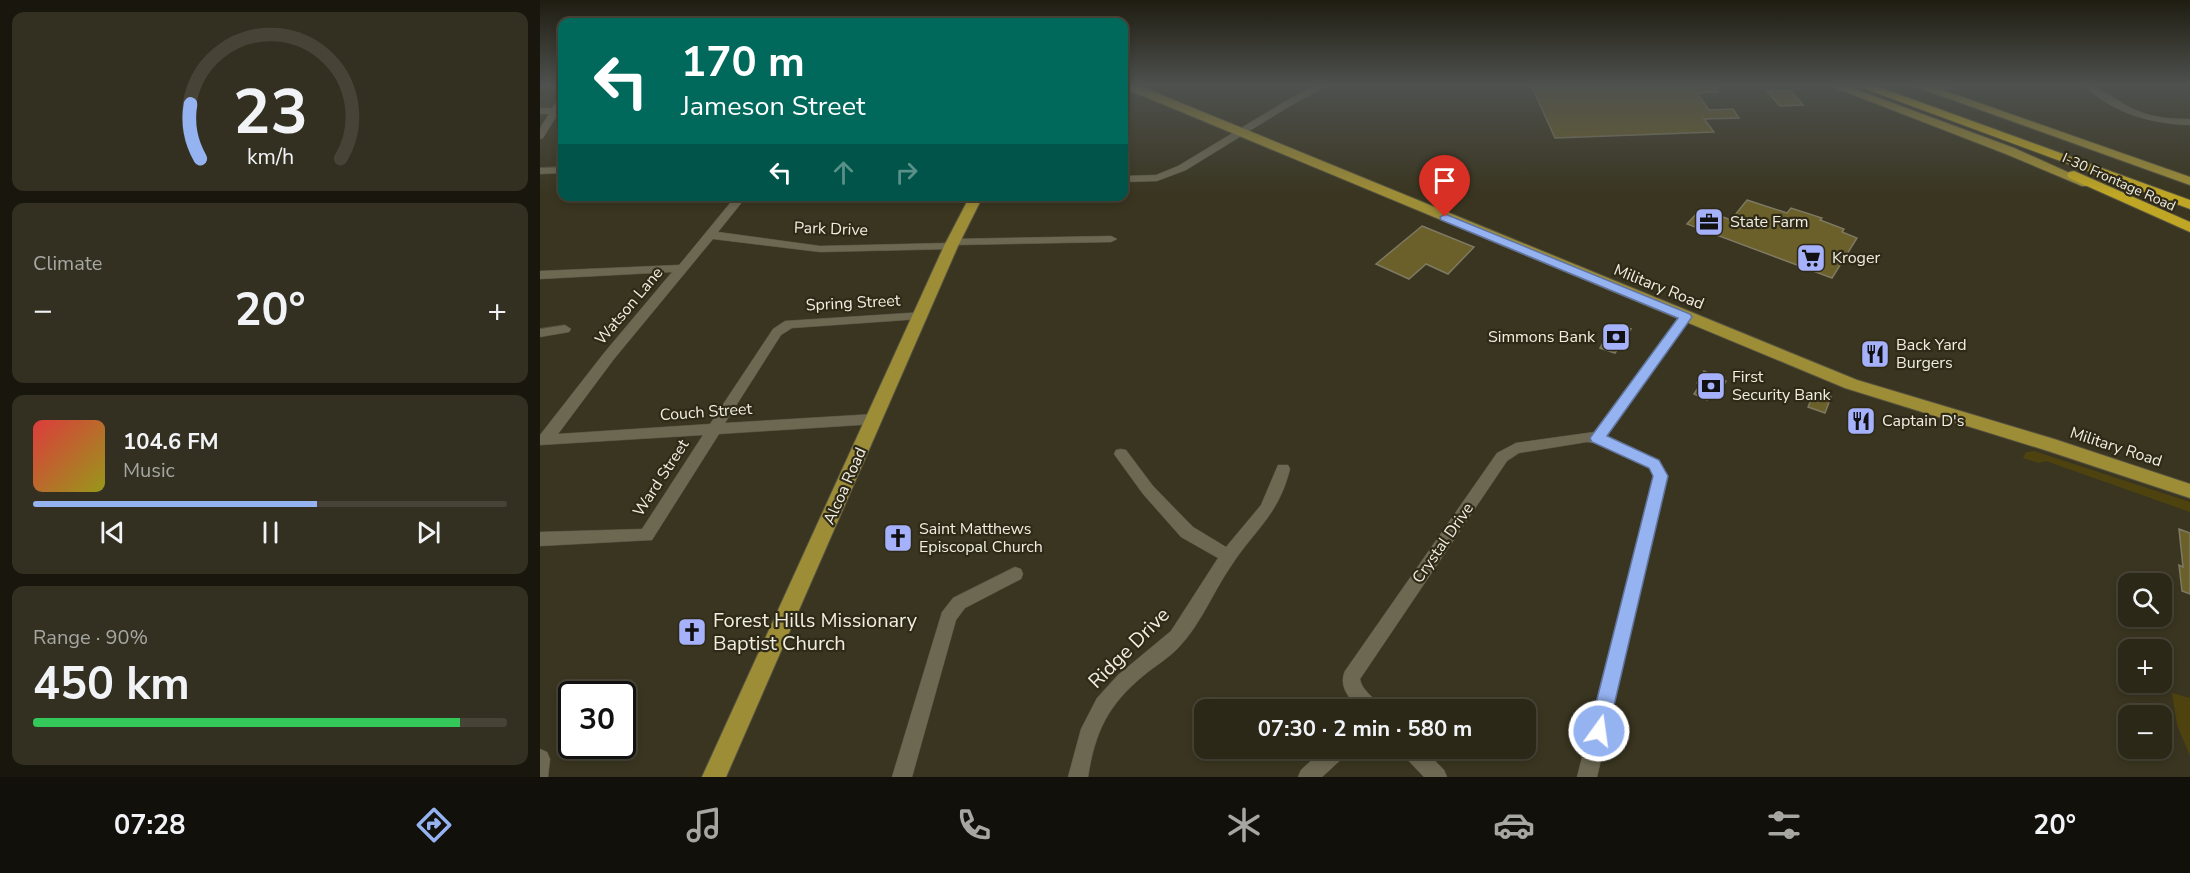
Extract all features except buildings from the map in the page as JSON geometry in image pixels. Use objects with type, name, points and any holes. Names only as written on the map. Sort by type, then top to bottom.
[{"type":"highway","points":[[1957,121],[2190,229]]},
{"type":"highway","points":[[1961,121],[2190,205]]},
{"type":"highway","points":[[1985,121],[2190,194]]},
{"type":"main road","name":"Military Road","points":[[1216,121],[1851,384],[2190,490]]},
{"type":"main road","name":"I-30 Frontage Road","points":[[1929,121],[2010,151],[2190,229]]},
{"type":"main road","name":"I-30 Frontage Road","points":[[2018,121],[2190,181]]},
{"type":"main road","name":"Alcoa Road","points":[[714,777],[952,244],[974,201]]},
{"type":"street","points":[[540,136],[551,121]]},
{"type":"street","points":[[1128,179],[1157,177],[1182,168],[1259,121]]},
{"type":"street","points":[[540,171],[558,170]]},
{"type":"street","name":"Watson Lane","points":[[542,440],[738,201]]},
{"type":"street","name":"Park Drive","points":[[711,235],[820,249],[1111,238]]},
{"type":"street","points":[[540,275],[683,268]]},
{"type":"street","name":"Spring Street","points":[[789,324],[920,315]]},
{"type":"street","points":[[1587,777],[1661,476],[1654,464],[1598,438],[1685,317]]},
{"type":"street","name":"Ward Street","points":[[540,539],[646,535],[777,332],[789,324]]},
{"type":"street","points":[[540,333],[565,329]]},
{"type":"street","name":"Couch Street","points":[[542,440],[875,419]]},
{"type":"street","name":"Crystal Drive","points":[[1363,699],[1353,689],[1351,677],[1502,457],[1516,448],[1587,437],[1598,438]]},
{"type":"street","points":[[1121,454],[1148,490],[1187,532],[1228,556]]},
{"type":"street","name":"Ridge Drive","points":[[1078,777],[1082,752],[1094,716],[1122,682],[1176,639],[1228,556],[1263,517],[1278,493],[1283,469]]},
{"type":"street","points":[[902,777],[948,617],[959,603],[1015,574]]},
{"type":"street","points":[[540,759],[540,774]]},
{"type":"street","points":[[1308,777],[1327,759]]},
{"type":"street","points":[[1420,759],[1437,777]]},
{"type":"shaded area","points":[[2034,451],[2190,502],[2190,512],[2046,461],[2039,463],[2023,458],[2026,452]]},
{"type":"shaded area","points":[[2172,693],[2190,698],[2190,756],[2177,725]]},
{"type":"place","name":"State Farm","points":[[1709,222]]},
{"type":"place","name":"Kroger","points":[[1811,258]]},
{"type":"place","name":"Simmons Bank","points":[[1616,337]]},
{"type":"place","name":"Back Yard Burgers","points":[[1875,354]]},
{"type":"place","name":"First Security Bank","points":[[1711,386]]},
{"type":"place","name":"Captain D's","points":[[1861,421]]},
{"type":"place","name":"Saint Matthews Episcopal Church","points":[[898,538]]},
{"type":"place","name":"Forest Hills Missionary Baptist Church","points":[[692,632]]},
{"type":"route","points":[[1445,217],[1685,317],[1598,438],[1654,464],[1661,476],[1599,731]]}]
